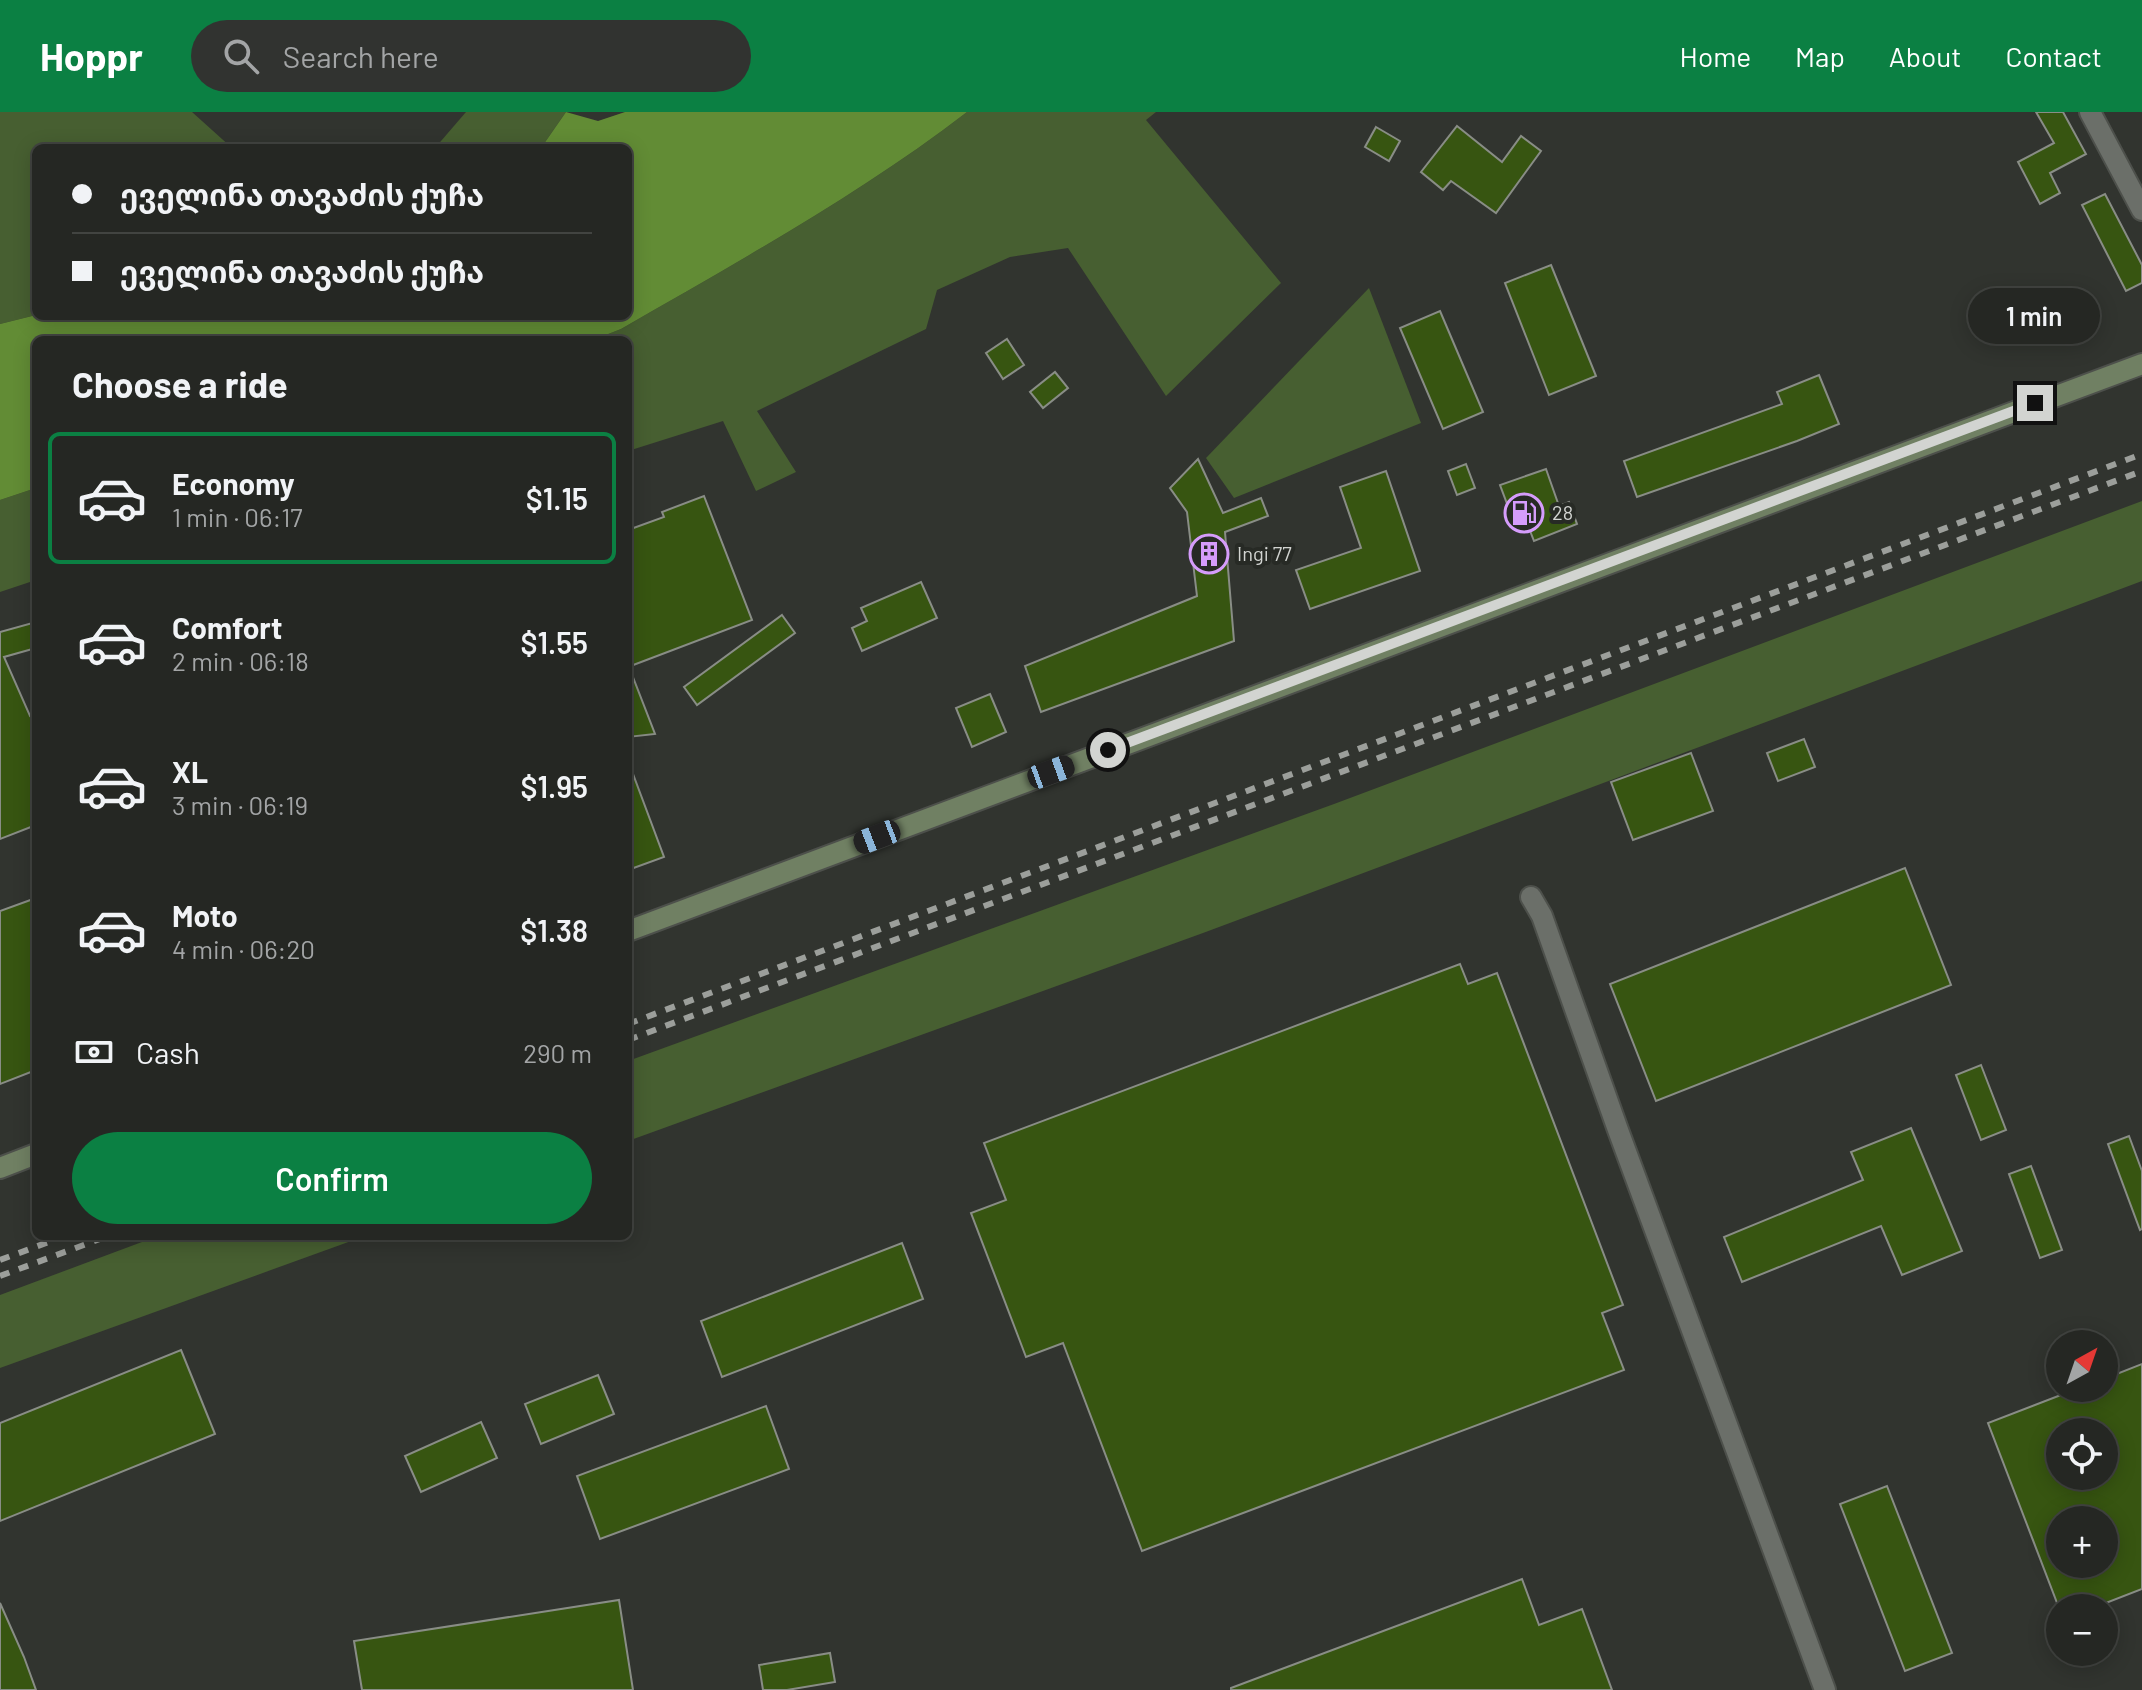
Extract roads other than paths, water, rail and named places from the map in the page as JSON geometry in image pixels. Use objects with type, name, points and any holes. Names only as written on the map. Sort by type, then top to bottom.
[{"type":"main road","points":[[632,930],[2142,364]]},
{"type":"main road","points":[[0,1168],[32,1156]]},
{"type":"street","points":[[2090,112],[2142,210]]},
{"type":"street","points":[[1531,897],[1542,916],[1825,1690]]},
{"type":"railway","points":[[632,1022],[2142,454]]},
{"type":"railway","points":[[632,1038],[2142,471]]},
{"type":"railway","points":[[0,1260],[54,1240]]},
{"type":"railway","points":[[0,1276],[97,1240]]},
{"type":"place","name":"28","points":[[1524,513]]},
{"type":"place","name":"Ingi 77","points":[[1209,554]]}]
